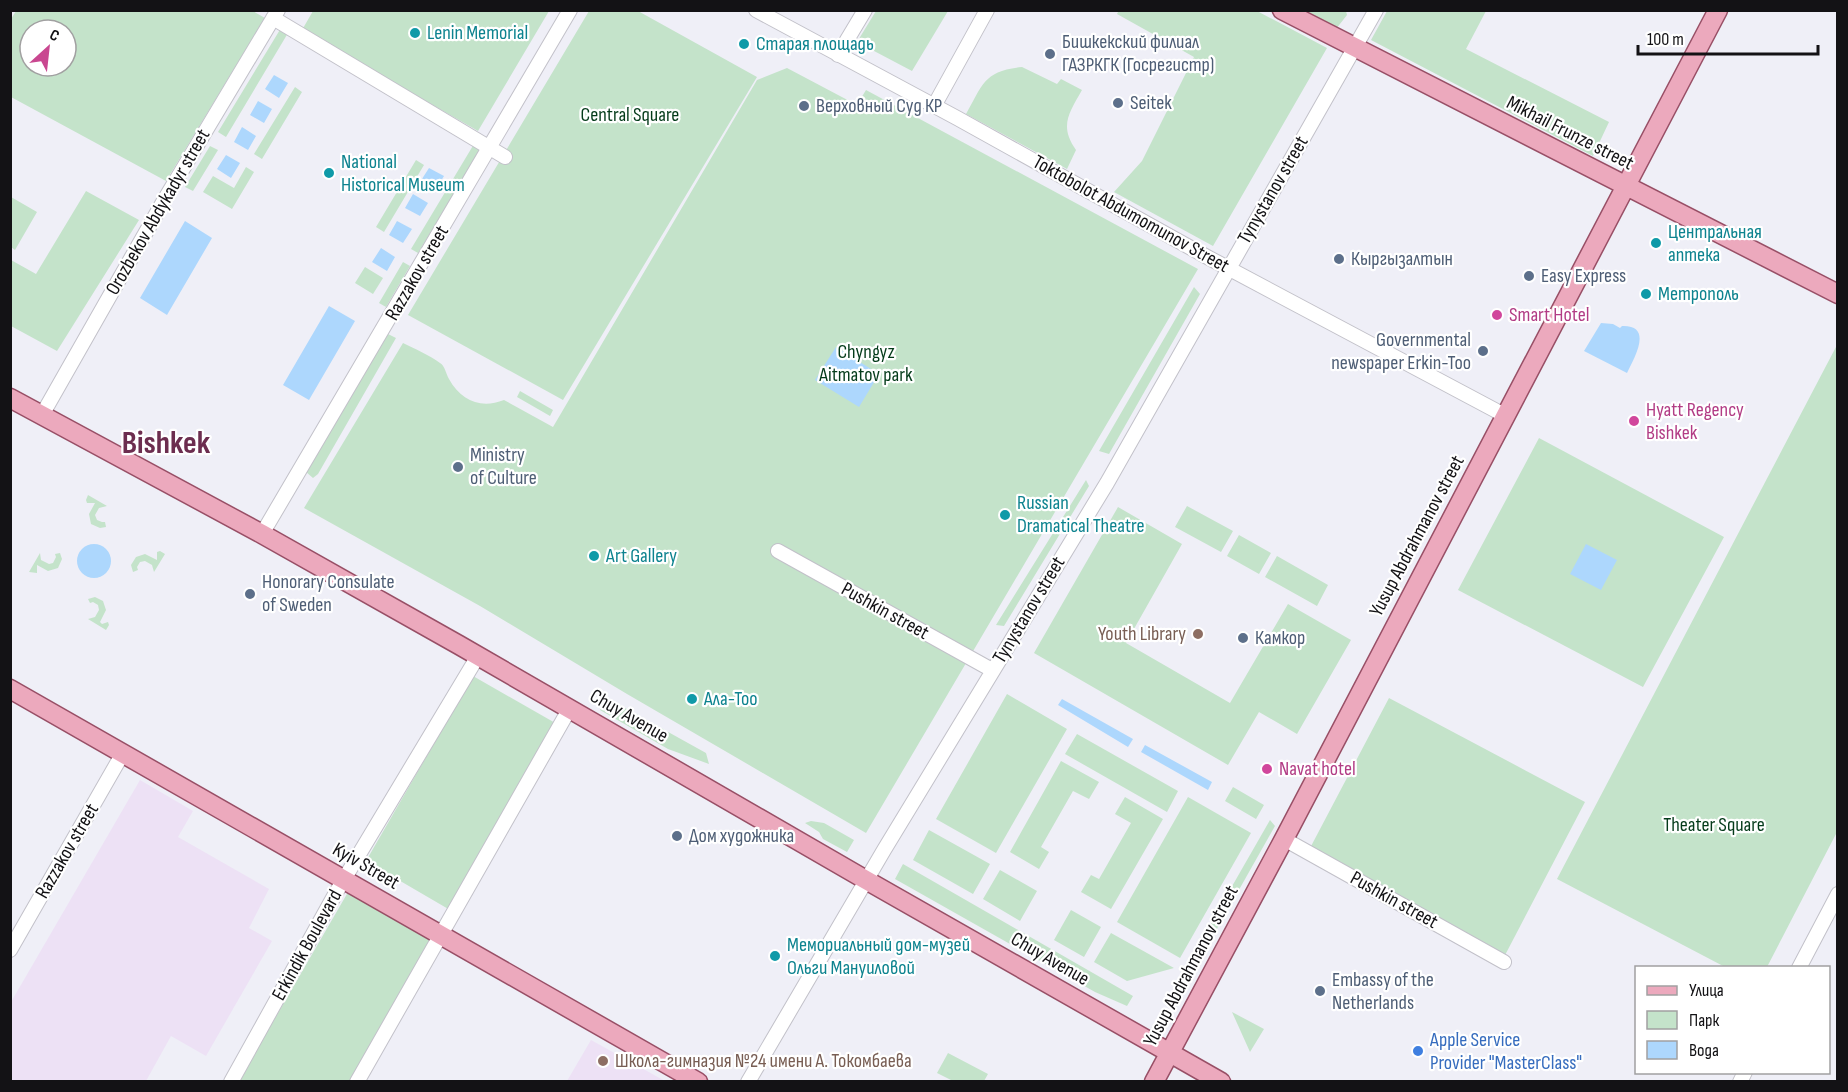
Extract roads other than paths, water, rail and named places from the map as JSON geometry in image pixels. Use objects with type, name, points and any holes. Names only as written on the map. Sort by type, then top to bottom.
[{"type":"main road","name":"Mikhail Frunze street","points":[[1282,10],[1838,294]]},
{"type":"main road","name":"Yusup Abdrahmanov street","points":[[1154,1082],[1284,839],[1718,10]]},
{"type":"main road","name":"Chuy Avenue","points":[[10,398],[262,534],[478,656],[1221,1082]]},
{"type":"main road","name":"Kyiv Street","points":[[10,689],[698,1082]]},
{"type":"street","name":"Razzakov street","points":[[262,534],[570,10]]},
{"type":"street","name":"Toktobolot Abdumomunov Street","points":[[756,10],[1506,416]]},
{"type":"street","points":[[838,55],[865,10]]},
{"type":"street","points":[[934,106],[987,10]]},
{"type":"street","name":"Tynystanov street","points":[[748,1082],[866,880],[1107,483],[1376,10]]},
{"type":"street","points":[[276,14],[505,157]]},
{"type":"street","name":"Orozbekov Abdykadyr street","points":[[42,415],[166,197],[276,14]]},
{"type":"street","name":"Pushkin street","points":[[778,551],[992,670]]},
{"type":"street","name":"Erkindik Boulevard","points":[[231,1082],[344,879],[478,656]]},
{"type":"street","points":[[357,1082],[570,708]]},
{"type":"street","name":"Razzakov street","points":[[10,950],[123,753]]},
{"type":"street","name":"Pushkin street","points":[[1284,839],[1504,962]]},
{"type":"street","points":[[1800,966],[1838,894]]},
{"type":"water","points":[[274,75],[288,83],[279,98],[265,89]]},
{"type":"water","points":[[258,101],[272,109],[264,123],[250,115]]},
{"type":"water","points":[[242,127],[256,136],[248,150],[234,142]]},
{"type":"water","points":[[226,155],[240,163],[231,178],[217,169]]},
{"type":"water","points":[[429,168],[444,176],[435,191],[420,182]]},
{"type":"water","points":[[413,194],[428,203],[420,216],[405,208]]},
{"type":"water","points":[[185,221],[212,238],[167,315],[140,298]]},
{"type":"water","points":[[397,221],[412,229],[403,243],[389,235]]},
{"type":"water","points":[[381,248],[395,257],[387,271],[372,262]]},
{"type":"water","points":[[329,306],[355,321],[309,400],[283,385]]},
{"type":"water","points":[[1601,323],[1613,324],[1620,328],[1622,326],[1632,327],[1637,331],[1639,344],[1627,373],[1584,351]]},
{"type":"water","points":[[836,347],[879,374],[859,407],[815,380]]},
{"type":"water","points":[[94,544],[106,549],[111,561],[106,573],[94,578],[82,573],[77,561],[82,549]]},
{"type":"water","points":[[1586,544],[1617,560],[1601,590],[1570,574]]},
{"type":"water","points":[[1062,699],[1133,739],[1128,747],[1058,705]]},
{"type":"water","points":[[1145,745],[1212,782],[1208,790],[1141,752]]},
{"type":"place","name":"Lenin Memorial","points":[[415,33]]},
{"type":"place","name":"Старая площадь","points":[[744,44]]},
{"type":"place","name":"Бишкекский филиал ГАЗРКГК (Госрегистр)","points":[[1050,54]]},
{"type":"place","name":"Seitek","points":[[1118,103]]},
{"type":"place","name":"Верховный Суд КР","points":[[804,106]]},
{"type":"place","name":"National Historical Museum","points":[[329,173]]},
{"type":"place","name":"Центральная аптека","points":[[1656,243]]},
{"type":"place","name":"Кыргызалтын","points":[[1339,259]]},
{"type":"place","name":"Easy Express","points":[[1529,276]]},
{"type":"place","name":"Метрополь","points":[[1646,294]]},
{"type":"place","name":"Smart Hotel","points":[[1497,315]]},
{"type":"place","name":"Governmental newspaper Erkin-Too","points":[[1483,351]]},
{"type":"place","name":"Hyatt Regency Bishkek","points":[[1634,421]]},
{"type":"place","name":"Ministry of Culture","points":[[458,467]]},
{"type":"place","name":"Russian Dramatical Theatre","points":[[1005,515]]},
{"type":"place","name":"Art Gallery","points":[[594,556]]},
{"type":"place","name":"Honorary Consulate of Sweden","points":[[250,594]]},
{"type":"place","name":"Youth Library","points":[[1198,634]]},
{"type":"place","name":"Камкор","points":[[1243,638]]},
{"type":"place","name":"Ала-Тоо","points":[[692,699]]},
{"type":"place","name":"Navat hotel","points":[[1267,769]]},
{"type":"place","name":"Дом художника","points":[[677,836]]},
{"type":"place","name":"Мемориальный дом-музей Ольги Мануиловой","points":[[775,956]]},
{"type":"place","name":"Embassy of the Netherlands","points":[[1320,991]]},
{"type":"place","name":"Apple Service Provider \"MasterClass\"","points":[[1418,1051]]},
{"type":"place","name":"Школа-гимназия №24 имени А. Токомбаева","points":[[603,1061]]},
{"type":"district","name":"Bishkek","points":[[166,443]]},
{"type":"park label","name":"Central Square","points":[[630,115]]},
{"type":"park label","name":"Chyngyz Aitmatov park","points":[[866,364]]},
{"type":"park label","name":"Theater Square","points":[[1714,825]]}]
